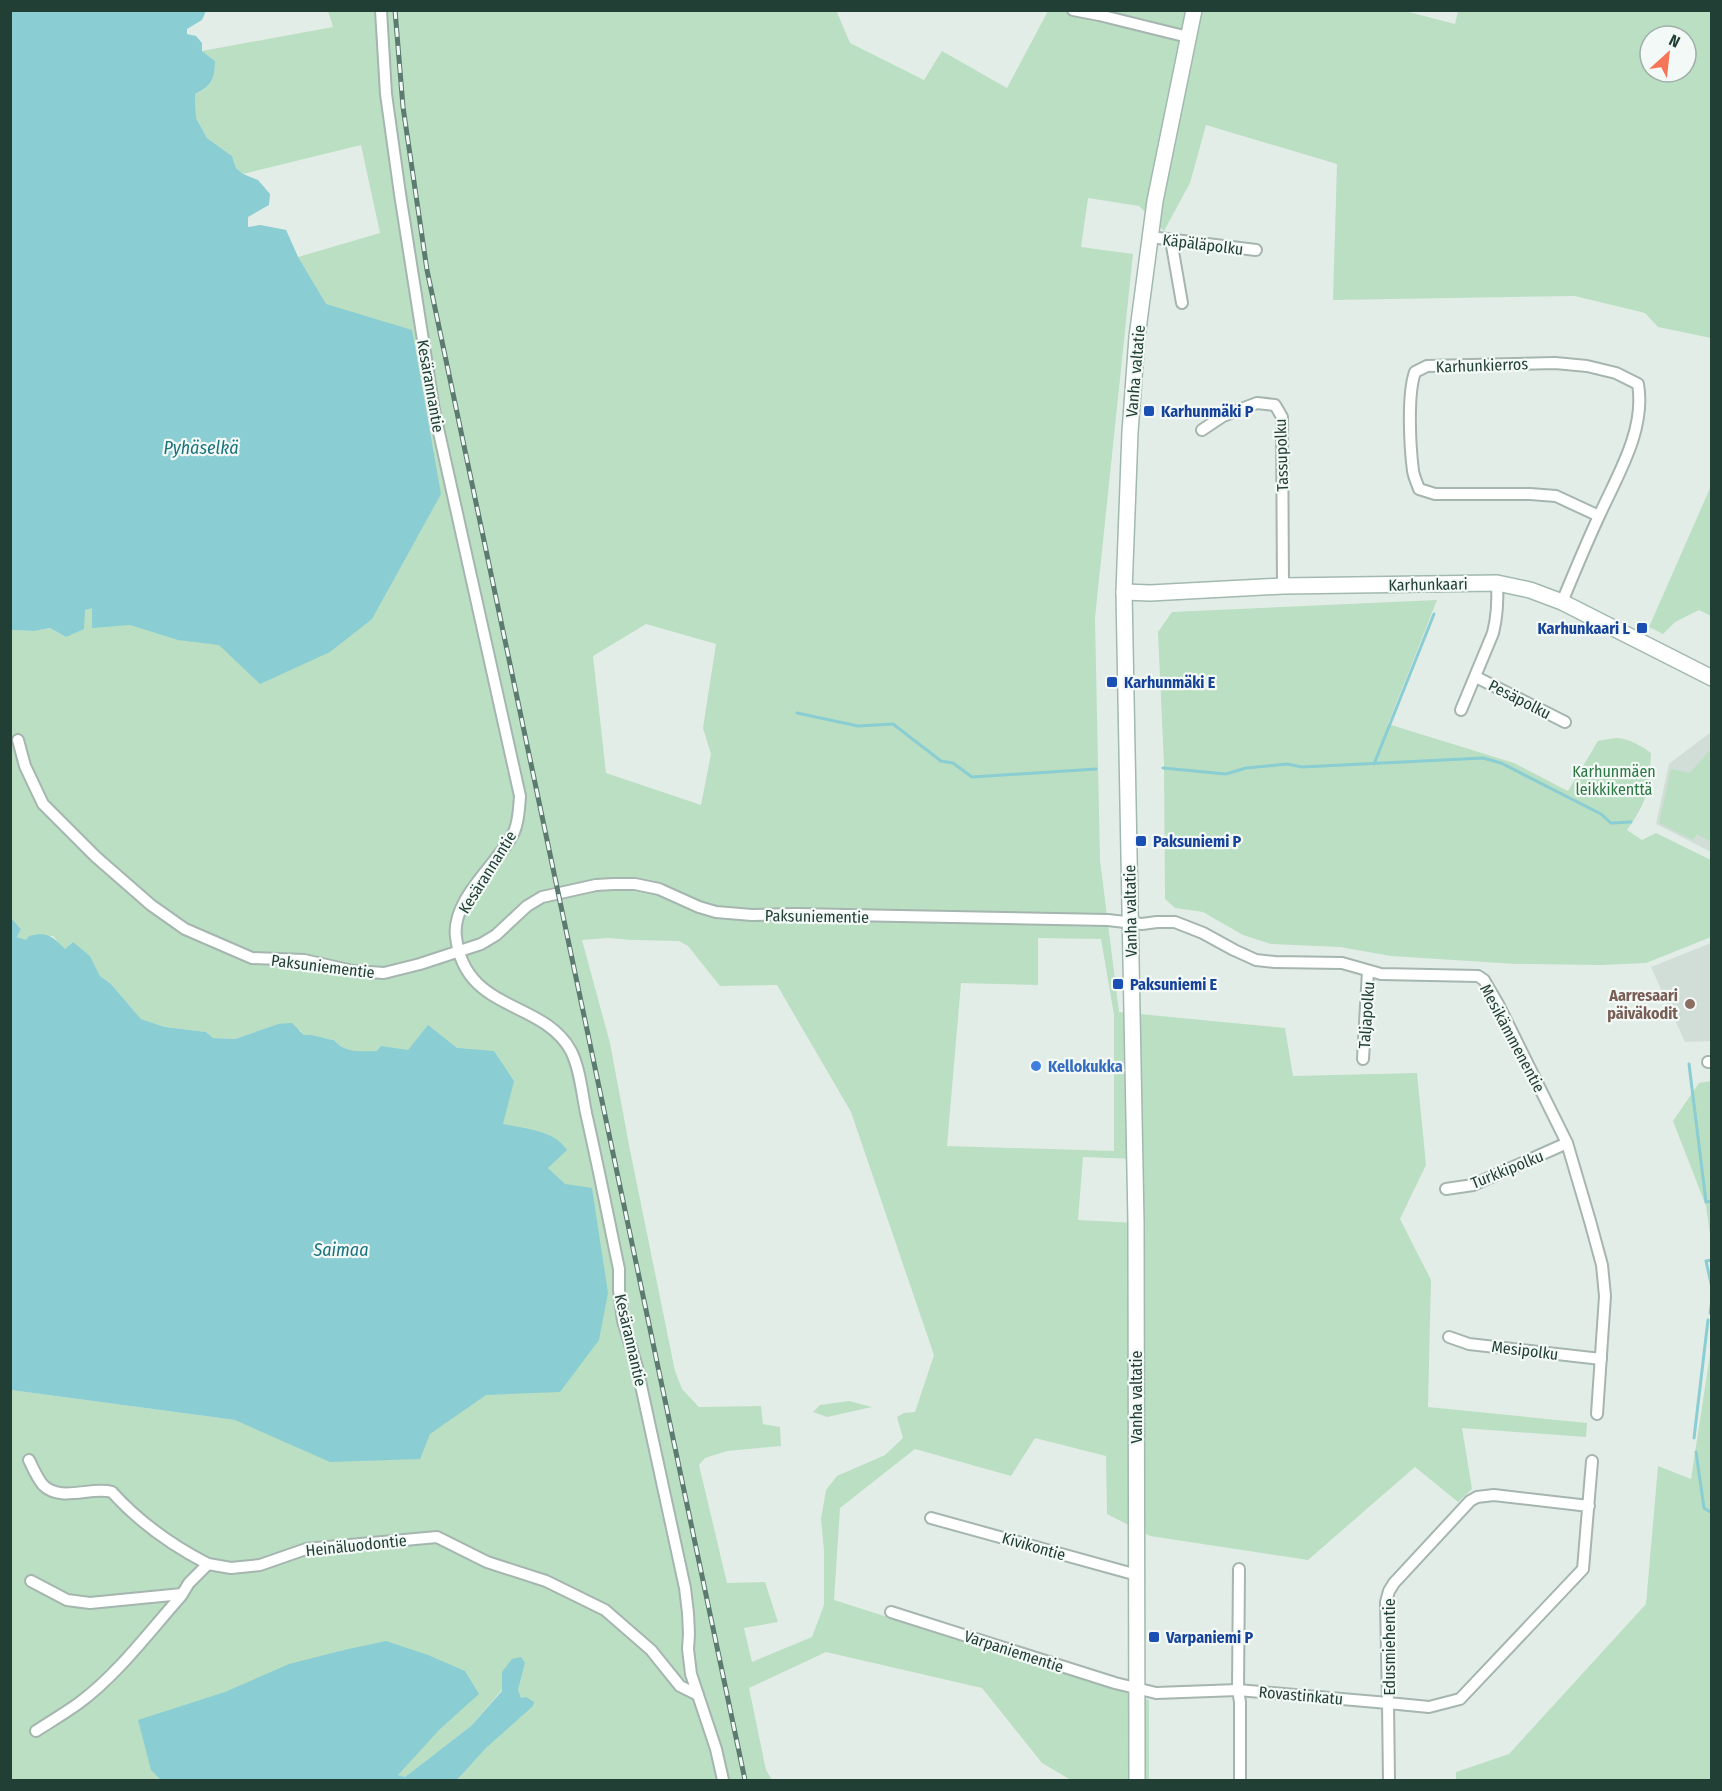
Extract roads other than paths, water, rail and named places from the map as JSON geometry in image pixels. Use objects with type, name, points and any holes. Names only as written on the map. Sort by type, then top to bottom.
[{"type":"main road","name":"Vanha valtatie","points":[[1137,1780],[1136,1224],[1124,592],[1130,432],[1137,337],[1155,201],[1194,10]]},
{"type":"main road","name":"Karhunkaari","points":[[1124,592],[1150,593],[1283,586],[1497,583],[1530,590],[1563,602],[1712,678]]},
{"type":"street","name":"Kesärannantie","points":[[381,10],[386,94],[434,410],[520,796],[515,829],[462,905],[455,935],[459,952],[471,978],[482,988],[549,1028],[562,1038],[571,1052],[588,1119],[619,1269],[623,1321],[637,1367],[685,1588],[689,1634],[687,1648],[691,1674],[716,1749],[723,1780]]},
{"type":"street","points":[[1073,10],[1188,37]]},
{"type":"street","name":"Käpäläpolku","points":[[1150,237],[1256,250]]},
{"type":"street","points":[[1171,240],[1182,303]]},
{"type":"street","name":"Karhunkierros","points":[[1563,602],[1629,451],[1641,398],[1638,384],[1616,373],[1587,366],[1555,363],[1427,366],[1416,372],[1412,383],[1411,428],[1413,474],[1419,489],[1435,494],[1556,496],[1599,516]]},
{"type":"street","name":"Tassupolku","points":[[1202,430],[1223,416],[1257,403],[1275,405],[1282,417],[1283,586]]},
{"type":"street","points":[[1461,710],[1493,633],[1496,620],[1497,583]]},
{"type":"street","name":"Pesäpolku","points":[[1476,677],[1565,722]]},
{"type":"street","name":"Paksuniementie","points":[[18,740],[25,766],[43,804],[96,857],[151,905],[185,929],[252,958],[304,960],[353,971],[384,973],[480,944],[496,935],[527,906],[542,897],[596,885],[614,884],[635,884],[659,889],[716,912],[752,915],[1130,922]]},
{"type":"street","name":"Mesikämmenentie","points":[[1130,922],[1142,924],[1175,922],[1203,933],[1256,960],[1342,963],[1356,965],[1368,971],[1392,974],[1478,976],[1484,980],[1509,1025],[1567,1143],[1602,1265],[1605,1296],[1597,1414]]},
{"type":"street","name":"Taljapolku","points":[[1363,1059],[1368,971]]},
{"type":"street","name":"Turkkipolku","points":[[1446,1189],[1473,1185],[1567,1143]]},
{"type":"street","name":"Mesipolku","points":[[1449,1337],[1469,1344],[1601,1359]]},
{"type":"street","points":[[29,1460],[41,1483],[48,1489],[56,1493],[104,1490],[112,1492],[148,1527],[176,1547],[208,1564],[96,1689],[36,1731]]},
{"type":"street","name":"Edusmiehentie","points":[[1589,1506],[1494,1495],[1478,1497],[1470,1501],[1389,1591],[1386,1602],[1388,1703],[1429,1707],[1460,1700],[1583,1569],[1589,1506],[1592,1461]]},
{"type":"street","name":"Kivikontie","points":[[931,1518],[1137,1575]]},
{"type":"street","name":"Heinäluodontie","points":[[208,1564],[231,1568],[260,1565],[306,1549],[436,1537],[487,1562],[546,1581],[604,1610],[651,1650],[680,1686],[698,1695]]},
{"type":"street","points":[[1239,1569],[1240,1780]]},
{"type":"street","points":[[31,1581],[67,1599],[90,1603],[182,1594]]},
{"type":"street","name":"Varpaniementie","points":[[891,1612],[1137,1689]]},
{"type":"street","name":"Rovastinkatu","points":[[1137,1689],[1156,1693],[1238,1690],[1388,1703]]},
{"type":"street","points":[[1388,1703],[1389,1780]]},
{"type":"water","name":"Pyhäselkä","points":[[11,10],[206,11],[202,20],[187,29],[187,34],[196,36],[202,43],[202,51],[215,61],[214,73],[209,85],[195,94],[196,118],[207,138],[232,156],[236,168],[243,174],[258,180],[270,194],[269,205],[248,217],[248,227],[260,225],[286,230],[298,257],[326,304],[412,330],[441,494],[372,619],[330,652],[260,684],[219,645],[178,640],[130,625],[92,628],[92,608],[85,610],[84,629],[66,637],[50,628],[34,631],[11,630]]},
{"type":"water","name":"Saimaa","points":[[11,918],[21,929],[17,937],[26,940],[29,936],[46,935],[65,949],[73,942],[90,956],[100,976],[111,984],[141,1019],[165,1027],[206,1032],[213,1038],[235,1039],[278,1024],[292,1023],[304,1035],[334,1040],[348,1050],[377,1051],[381,1046],[408,1050],[428,1025],[457,1048],[494,1051],[514,1081],[503,1124],[538,1131],[555,1138],[567,1150],[548,1168],[565,1184],[592,1188],[608,1293],[599,1340],[560,1392],[486,1395],[430,1434],[420,1459],[330,1462],[235,1420],[11,1390]]},
{"type":"water","points":[[386,1641],[428,1655],[465,1671],[479,1694],[440,1729],[398,1775],[405,1777],[471,1726],[502,1691],[502,1672],[512,1659],[521,1657],[525,1663],[518,1690],[521,1698],[526,1697],[534,1702],[533,1706],[487,1747],[457,1780],[161,1780],[151,1770],[138,1720],[225,1692],[289,1664]]},
{"type":"waterway","points":[[1374,764],[1434,614]]},
{"type":"waterway","points":[[797,713],[858,726],[893,724],[941,761],[953,763],[972,777],[1096,769]]},
{"type":"waterway","points":[[1163,768],[1226,774],[1246,768],[1287,764],[1302,767],[1483,758],[1501,763],[1601,814],[1611,823],[1631,822]]},
{"type":"waterway","points":[[1689,1064],[1706,1202],[1712,1201]]},
{"type":"waterway","points":[[1712,1260],[1706,1261],[1712,1288]]},
{"type":"waterway","points":[[1710,1313],[1712,1299]]},
{"type":"waterway","points":[[1694,1438],[1708,1320]]},
{"type":"waterway","points":[[1696,1452],[1704,1508],[1712,1513]]},
{"type":"railway","points":[[395,10],[403,107],[427,270],[745,1780]]},
{"type":"place","name":"Karhunmäki P","points":[[1149,411]]},
{"type":"place","name":"Karhunkaari L","points":[[1642,628]]},
{"type":"place","name":"Karhunmäki E","points":[[1112,682]]},
{"type":"place","name":"Paksuniemi P","points":[[1141,841]]},
{"type":"place","name":"Paksuniemi E","points":[[1118,984]]},
{"type":"place","name":"Aarresaari päiväkodit","points":[[1690,1004]]},
{"type":"place","name":"Kellokukka","points":[[1036,1066]]},
{"type":"place","name":"Varpaniemi P","points":[[1154,1637]]},
{"type":"park label","name":"Karhunmäen leikkikenttä","points":[[1614,780]]}]
